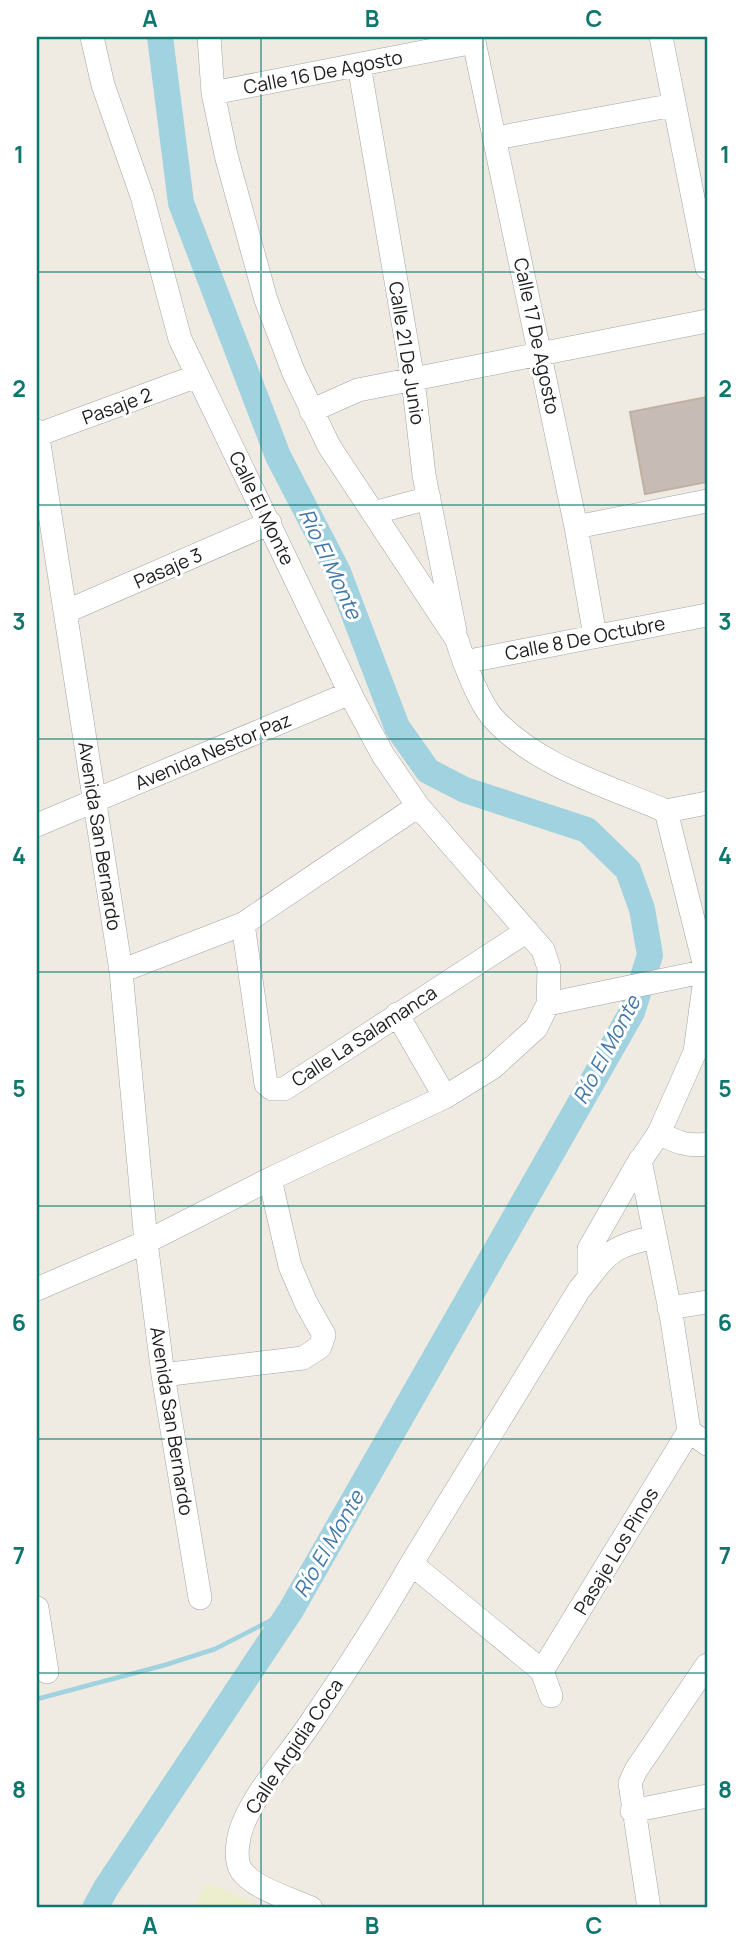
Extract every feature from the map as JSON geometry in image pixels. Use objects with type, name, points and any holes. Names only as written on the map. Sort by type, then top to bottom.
[{"type":"street","name":"Calle El Monte","points":[[92,37],[103,85],[142,196],[180,339],[351,694],[383,755],[418,806],[527,931]]},
{"type":"street","points":[[209,37],[213,93],[229,167],[266,300],[293,371],[329,446],[460,651],[491,716],[514,739],[541,758],[666,811],[707,803]]},
{"type":"street","points":[[661,37],[707,267]]},
{"type":"street","name":"Calle 16 De Agosto","points":[[213,93],[474,40]]},
{"type":"street","name":"Calle 17 De Agosto","points":[[474,40],[576,527],[594,636]]},
{"type":"street","name":"Calle 21 De Junio","points":[[359,65],[413,380],[429,498],[460,651]]},
{"type":"street","points":[[496,138],[674,105]]},
{"type":"street","points":[[311,411],[358,390],[707,321]]},
{"type":"street","name":"Pasaje 2","points":[[37,433],[197,376]]},
{"type":"street","name":"Avenida San Bernardo","points":[[37,433],[121,971],[146,1242],[163,1375],[200,1598]]},
{"type":"street","points":[[373,513],[429,498]]},
{"type":"street","points":[[576,527],[707,501]]},
{"type":"street","name":"Pasaje 3","points":[[65,612],[270,523]]},
{"type":"street","name":"Calle 8 De Octubre","points":[[460,651],[594,636],[707,615]]},
{"type":"street","name":"Avenida Nestor Paz","points":[[37,825],[351,694]]},
{"type":"street","points":[[121,971],[243,924],[418,806]]},
{"type":"street","points":[[589,1277],[589,1249],[640,1160],[659,1133],[695,1052],[706,971],[666,811]]},
{"type":"street","name":"Calle La Salamanca","points":[[243,924],[266,1084],[272,1089],[284,1089],[527,931]]},
{"type":"street","points":[[37,1289],[146,1242],[270,1179],[445,1097],[492,1068],[515,1050],[536,1028],[548,1004],[549,968],[543,950],[527,931]]},
{"type":"street","points":[[548,1004],[706,971]]},
{"type":"street","points":[[397,1014],[445,1097]]},
{"type":"street","points":[[659,1133],[680,1144],[707,1144]]},
{"type":"street","points":[[640,1160],[698,1438]]},
{"type":"street","points":[[163,1375],[303,1358],[320,1347],[324,1335],[290,1266],[270,1179]]},
{"type":"street","points":[[551,1696],[542,1671],[419,1570],[414,1561],[579,1290],[609,1252],[627,1243],[656,1237]]},
{"type":"street","points":[[669,1308],[707,1302]]},
{"type":"street","name":"Pasaje Los Pinos","points":[[542,1671],[698,1438]]},
{"type":"street","name":"Calle Argidia Coca","points":[[310,1908],[254,1882],[240,1869],[237,1847],[242,1825],[256,1798],[306,1731],[414,1561]]},
{"type":"street","points":[[37,1608],[47,1672]]},
{"type":"street","points":[[649,1908],[632,1811],[630,1783],[707,1665]]},
{"type":"street","points":[[632,1811],[707,1796]]},
{"type":"green space","points":[[207,1883],[265,1908],[193,1908]]},
{"type":"building","points":[[707,397],[707,482],[645,494],[630,412]]},
{"type":"waterway","name":"Río El Monte","points":[[95,1908],[291,1610],[632,1012],[650,955],[642,909],[628,870],[587,830],[465,790],[428,771],[397,727],[338,572],[278,456],[181,203],[160,37]]},
{"type":"waterway","points":[[37,1699],[215,1649],[291,1610]]}]
